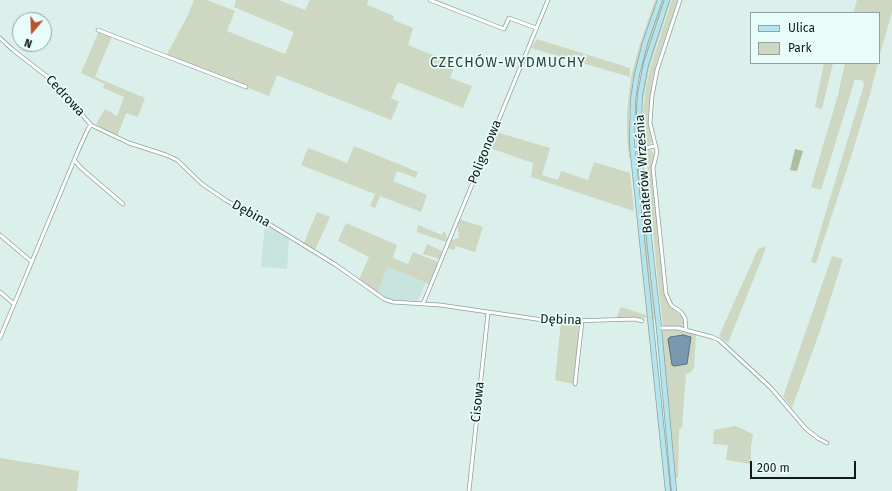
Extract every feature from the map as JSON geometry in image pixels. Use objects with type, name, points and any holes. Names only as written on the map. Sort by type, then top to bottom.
[{"type":"main road","name":"Bohaterów Września","points":[[660,0],[645,43],[635,86],[632,117],[633,150],[668,491]]},
{"type":"main road","name":"Bohaterów Września","points":[[667,0],[651,44],[642,83],[639,108],[640,150],[659,328],[674,491]]},
{"type":"street","points":[[430,0],[504,29],[509,18],[536,28]]},
{"type":"street","name":"Poligonowa","points":[[423,304],[548,0]]},
{"type":"street","points":[[680,0],[660,59],[654,82],[650,123],[657,152],[653,168],[666,294],[672,305],[681,312],[685,318],[686,330]]},
{"type":"street","points":[[98,30],[246,87]]},
{"type":"street","name":"Cedrowa","points":[[0,38],[53,81],[92,125]]},
{"type":"street","points":[[0,338],[74,160],[84,137],[92,125]]},
{"type":"street","name":"Dębina","points":[[92,125],[129,143],[177,160],[202,184],[227,201],[256,216],[336,265],[381,298],[393,302],[428,304],[543,320],[582,321],[632,319],[642,321]]},
{"type":"street","points":[[633,150],[656,146]]},
{"type":"street","points":[[74,160],[81,168],[123,204]]},
{"type":"street","points":[[0,235],[32,262]]},
{"type":"street","points":[[0,292],[14,304]]},
{"type":"street","points":[[426,298],[428,304]]},
{"type":"street","name":"Cisowa","points":[[469,491],[488,313]]},
{"type":"street","points":[[575,384],[582,321]]},
{"type":"street","points":[[659,328],[671,327],[719,340],[771,388],[806,429],[828,442]]},
{"type":"shaded area","points":[[265,223],[289,236],[287,269],[261,267]]},
{"type":"shaded area","points":[[388,267],[426,283],[416,301],[393,300],[377,293]]},
{"type":"shaded area","points":[[683,335],[691,337],[687,364],[674,366],[672,365],[668,339],[670,337]]},
{"type":"green space","points":[[194,0],[207,0],[235,11],[227,31],[285,54],[294,32],[234,7],[236,0],[278,0],[305,10],[310,0],[368,0],[367,5],[394,16],[393,20],[413,28],[408,45],[455,64],[450,78],[472,86],[463,108],[398,82],[391,98],[399,102],[391,120],[277,75],[269,96],[166,56],[188,15]]},
{"type":"green space","points":[[655,0],[657,0],[633,80],[629,115],[631,158],[629,158],[627,113],[631,77],[639,47]]},
{"type":"green space","points":[[662,0],[664,0],[642,72],[637,104],[636,143],[636,104],[644,54]]},
{"type":"green space","points":[[669,0],[671,0],[649,69],[641,112],[642,94],[647,66]]},
{"type":"green space","points":[[672,0],[678,0],[653,76],[648,120],[652,141],[647,146],[644,143],[642,129],[646,89],[650,69]]},
{"type":"green space","points":[[857,0],[892,0],[892,12],[880,54],[880,12],[853,12]]},
{"type":"green space","points":[[101,31],[112,36],[95,77],[145,98],[138,117],[126,113],[117,137],[96,124],[105,109],[117,116],[124,97],[103,88],[105,84],[81,73],[98,33]]},
{"type":"green space","points":[[537,39],[630,68],[630,77],[531,48]]},
{"type":"green space","points":[[824,64],[833,64],[822,109],[815,107]]},
{"type":"green space","points":[[845,64],[878,64],[850,160],[816,263],[811,262],[864,85],[863,81],[855,79],[821,190],[811,187],[838,95]]},
{"type":"green space","points":[[496,132],[550,148],[542,175],[558,180],[561,171],[588,180],[594,162],[630,173],[634,211],[531,177],[533,163],[490,148]]},
{"type":"green space","points":[[354,146],[418,172],[416,178],[397,171],[393,181],[427,195],[421,212],[380,196],[375,208],[370,206],[375,194],[301,165],[308,148],[347,163]]},
{"type":"green space","points":[[650,149],[654,154],[652,167],[664,293],[671,307],[682,317],[684,324],[681,328],[663,326],[646,153],[647,150]]},
{"type":"green space","points":[[795,149],[803,151],[797,171],[790,170]]},
{"type":"green space","points":[[635,159],[638,159],[655,319],[653,319]]},
{"type":"green space","points":[[317,212],[330,217],[315,250],[304,243]]},
{"type":"green space","points":[[459,219],[483,227],[475,252],[456,246],[454,250],[447,248],[451,240],[459,238]]},
{"type":"green space","points":[[346,223],[397,245],[393,257],[395,259],[408,264],[413,252],[438,262],[429,284],[388,267],[377,293],[359,280],[369,257],[338,241]]},
{"type":"green space","points":[[418,225],[442,235],[444,231],[447,238],[446,242],[417,232]]},
{"type":"green space","points":[[427,244],[442,251],[440,259],[423,254]]},
{"type":"green space","points":[[766,246],[728,343],[719,336],[758,249]]},
{"type":"green space","points":[[832,256],[843,259],[821,328],[792,408],[783,397]]},
{"type":"green space","points":[[621,307],[646,315],[646,318],[616,319]]},
{"type":"green space","points":[[561,323],[577,323],[579,326],[574,384],[555,380]]},
{"type":"green space","points":[[665,329],[680,330],[696,334],[694,367],[691,372],[686,374],[682,428],[679,429],[678,477],[675,479],[662,332]]},
{"type":"green space","points":[[736,426],[753,434],[751,464],[726,460],[728,445],[713,444],[714,430]]},
{"type":"green space","points":[[0,458],[79,471],[77,491],[0,491]]},
{"type":"district","name":"CZECHÓW-WYDMUCHY","points":[[508,63]]}]
